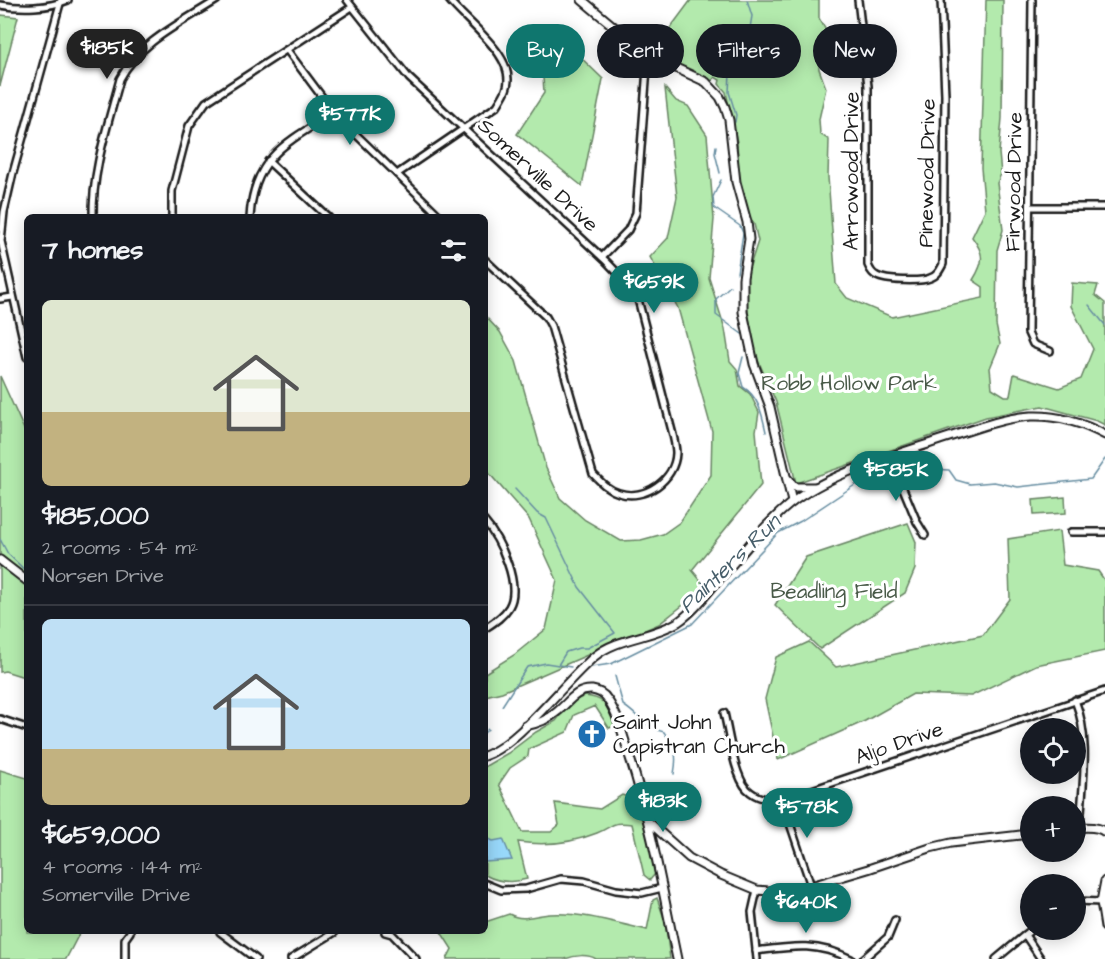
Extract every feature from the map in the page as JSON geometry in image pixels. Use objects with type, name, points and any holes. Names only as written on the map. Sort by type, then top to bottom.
[{"type":"street","points":[[0,5],[28,7],[68,0]]},
{"type":"street","points":[[93,214],[92,199],[96,170],[120,79],[127,66],[137,54],[217,0]]},
{"type":"street","name":"Somerville Drive","points":[[347,0],[409,78],[602,257],[634,290],[676,453],[672,470],[649,492],[634,495],[619,494],[604,486],[593,474],[551,326],[546,317],[488,263]]},
{"type":"street","points":[[397,174],[496,106],[506,90],[507,67],[499,52],[449,0]]},
{"type":"street","points":[[582,0],[611,24]]},
{"type":"street","name":"Arrowood Drive","points":[[858,0],[868,86],[867,258],[870,271]]},
{"type":"street","name":"Pinewood Drive","points":[[870,271],[875,276],[886,279],[924,279],[937,274],[942,264],[945,95],[941,0]]},
{"type":"street","name":"Firwood Drive","points":[[1032,0],[1029,333],[1033,344],[1050,351]]},
{"type":"street","points":[[24,329],[12,297],[1,241],[4,212],[61,2]]},
{"type":"street","points":[[172,214],[172,191],[189,126],[206,102],[352,7]]},
{"type":"street","points":[[286,50],[334,113],[438,214]]},
{"type":"street","points":[[684,72],[706,82],[714,89],[725,107],[729,120],[736,182],[747,222],[749,239],[743,278],[743,312],[754,364],[770,407],[784,476],[792,502]]},
{"type":"street","points":[[602,257],[628,230],[636,213],[646,78]]},
{"type":"street","points":[[250,214],[253,189],[268,161],[282,147],[334,113]]},
{"type":"street","points":[[268,161],[325,214]]},
{"type":"street","points":[[1030,207],[1105,207]]},
{"type":"street","points":[[0,299],[12,297]]},
{"type":"street","points":[[488,754],[508,742],[597,654],[679,621],[699,603],[768,524],[792,502],[817,487],[859,468],[1010,418],[1049,417],[1089,426],[1105,435]]},
{"type":"street","points":[[890,457],[917,522],[925,535]]},
{"type":"street","points":[[784,476],[794,487],[817,487]]},
{"type":"street","points":[[488,525],[493,531],[511,574],[514,592],[510,606],[503,615],[488,626]]},
{"type":"street","points":[[1071,532],[1105,532]]},
{"type":"street","points":[[0,560],[24,578]]},
{"type":"street","points":[[524,727],[537,724],[558,712],[570,698],[581,692],[591,690],[606,697],[615,716],[649,822],[677,959]]},
{"type":"street","name":"Aljo Drive","points":[[782,801],[1105,691]]},
{"type":"street","points":[[1076,700],[1085,734],[1080,796]]},
{"type":"street","points":[[724,713],[739,775],[747,788],[768,800],[782,801],[811,886]]},
{"type":"street","points":[[0,719],[24,727]]},
{"type":"street","points":[[649,822],[689,858],[721,875],[757,890],[781,892],[811,886],[951,843],[1020,835]]},
{"type":"street","points":[[1086,828],[1102,829],[1105,832]]},
{"type":"street","points":[[488,885],[501,890],[526,889],[561,879],[584,881],[616,890],[634,892],[662,888]]},
{"type":"street","points":[[1105,881],[1101,902],[1105,927]]},
{"type":"street","points":[[757,890],[752,912],[758,959]]},
{"type":"street","points":[[1086,901],[1101,902]]},
{"type":"street","points":[[863,959],[888,937],[896,920]]},
{"type":"street","points":[[125,959],[125,939],[129,934]]},
{"type":"street","points":[[223,934],[256,959]]},
{"type":"street","points":[[291,959],[333,934]]},
{"type":"street","points":[[392,934],[416,959]]},
{"type":"street","points":[[996,959],[1020,939]]},
{"type":"street","points":[[1028,940],[1041,959]]},
{"type":"street","points":[[756,951],[800,945],[833,950],[851,959]]},
{"type":"green space","name":"Robb Hollow Park","points":[[691,0],[819,0],[819,18],[822,24],[813,24],[813,78],[822,78],[826,88],[819,119],[820,134],[829,140],[828,177],[836,284],[847,298],[892,317],[983,298],[983,287],[973,280],[981,263],[981,253],[972,237],[985,210],[981,168],[986,0],[1003,0],[1002,118],[999,153],[1001,174],[997,183],[1003,230],[997,250],[996,325],[1000,344],[990,368],[992,388],[1005,396],[1010,396],[1014,374],[1059,388],[1081,379],[1093,349],[1071,306],[1072,283],[1098,285],[1095,295],[1105,303],[1105,425],[1042,406],[986,417],[796,483],[776,402],[755,353],[746,300],[747,275],[758,241],[754,224],[747,212],[739,180],[737,142],[726,92],[717,78],[801,78],[801,24],[696,24],[696,73],[684,67],[684,24],[673,24]]},
{"type":"green space","points":[[1,15],[18,17],[0,86],[0,17]]},
{"type":"green space","points":[[585,62],[597,73],[597,78],[603,79],[582,186],[517,134],[544,93],[543,78],[585,78]]},
{"type":"green space","points":[[665,88],[676,101],[688,106],[707,135],[714,219],[709,278],[725,329],[730,361],[737,369],[740,386],[750,394],[759,412],[756,431],[761,485],[692,570],[706,587],[659,624],[502,692],[488,695],[488,671],[514,655],[546,629],[557,580],[529,519],[488,472],[488,319],[500,332],[516,361],[546,468],[560,498],[585,520],[621,541],[641,540],[663,534],[680,522],[711,475],[712,431],[678,308],[650,257],[668,238],[677,197]]},
{"type":"green space","points":[[0,376],[24,429],[24,677],[5,671],[0,672]]},
{"type":"green space","points":[[1065,497],[1066,513],[1034,515],[1033,500]]},
{"type":"green space","name":"Beadling Field","points":[[908,523],[916,542],[915,569],[905,593],[820,649],[775,605],[806,557]]},
{"type":"green space","points":[[1059,531],[1063,565],[1098,571],[1105,581],[1105,651],[1036,665],[971,696],[913,694],[865,721],[778,760],[765,699],[776,657],[809,642],[836,667],[983,635],[1010,599],[1008,539]]},
{"type":"green space","points":[[585,696],[598,699],[608,709],[615,726],[609,728],[595,706],[574,715],[567,732],[529,749],[528,756],[510,768],[499,784],[522,832],[551,832],[559,825],[555,803],[600,809],[622,795],[640,801],[655,874],[650,880],[644,875],[632,824],[620,823],[588,836],[568,841],[548,844],[518,842],[527,879],[506,881],[488,876],[488,765],[556,721],[571,702]]},
{"type":"green space","points":[[0,770],[24,777],[24,934],[79,934],[66,959],[0,959]]},
{"type":"green space","points":[[657,898],[665,921],[670,959],[596,959],[581,956],[565,959],[447,959],[452,949],[442,934],[488,934],[488,921],[509,914],[524,918],[550,914],[574,915],[647,930],[653,900]]},
{"type":"water","points":[[488,838],[493,841],[503,839],[512,860],[488,862]]},
{"type":"waterway","points":[[735,122],[736,115],[729,92],[731,53],[750,28],[752,16],[747,0]]},
{"type":"waterway","points":[[716,146],[715,153],[720,173]]},
{"type":"waterway","points":[[721,180],[713,197],[714,208],[740,226],[743,233],[737,273]]},
{"type":"waterway","points":[[730,286],[716,299],[716,315],[742,334]]},
{"type":"waterway","points":[[1089,305],[1105,325]]},
{"type":"waterway","points":[[743,357],[739,373],[743,387],[756,401],[766,432]]},
{"type":"waterway","name":"Painters Run","points":[[906,472],[929,469],[949,470],[956,480],[970,484],[994,482],[1018,487],[1091,479],[1105,459]]},
{"type":"waterway","name":"Painters Run","points":[[591,667],[611,664],[692,624],[778,533],[801,521],[855,485],[888,477]]},
{"type":"waterway","points":[[515,489],[537,513],[546,518],[579,587],[615,633],[587,648],[566,652],[558,665]]},
{"type":"waterway","name":"Painters Run","points":[[0,539],[8,554],[24,569]]},
{"type":"waterway","name":"Painters Run","points":[[502,706],[527,667],[546,663],[571,667]]},
{"type":"waterway","points":[[615,676],[623,705],[647,725],[664,732],[671,743],[676,761],[674,774]]},
{"type":"place","name":"Saint John Capistran Church","points":[[592,734]]}]
